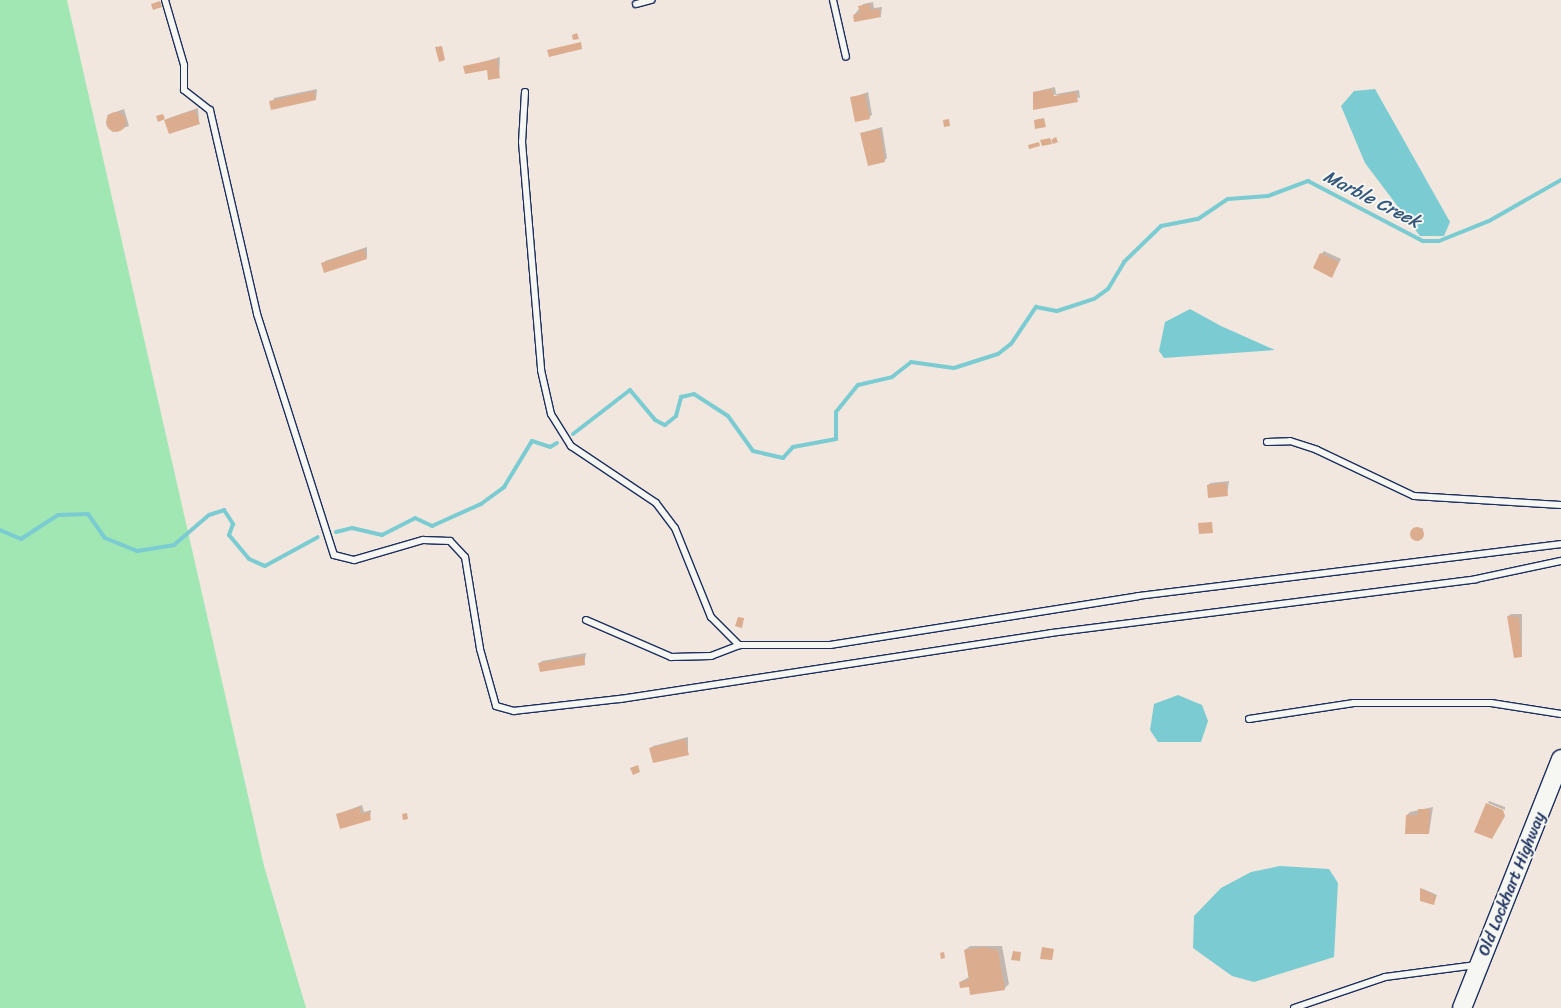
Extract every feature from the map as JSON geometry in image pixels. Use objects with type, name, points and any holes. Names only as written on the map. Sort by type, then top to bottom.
[{"type":"street","name":"Old Lockhart Highway","points":[[1462,1008],[1561,759]]},
{"type":"lane","points":[[165,0],[184,65],[184,90],[210,110],[258,314],[334,555],[354,560],[423,540],[450,541],[465,557],[480,649],[496,706],[514,711],[620,699],[1051,633],[1476,579],[1561,561]]},
{"type":"lane","points":[[636,4],[651,0]]},
{"type":"lane","points":[[833,0],[846,57]]},
{"type":"lane","points":[[525,92],[522,142],[540,370],[551,414],[571,446],[656,503],[675,528],[711,617],[739,645]]},
{"type":"lane","points":[[1267,442],[1290,441],[1317,450],[1414,496],[1561,505]]},
{"type":"lane","points":[[586,620],[671,657],[711,656],[739,645],[830,645],[1138,596],[1561,544]]},
{"type":"lane","points":[[1249,719],[1354,703],[1491,703],[1561,714]]},
{"type":"lane","points":[[1294,1008],[1394,975],[1480,965]]},
{"type":"green space","points":[[0,0],[67,0],[264,866],[306,1008],[0,1008]]},
{"type":"water","points":[[1375,89],[1450,222],[1444,236],[1420,236],[1365,163],[1341,106],[1354,91]]},
{"type":"water","points":[[1190,309],[1221,326],[1275,350],[1164,358],[1159,351],[1165,322]]},
{"type":"water","points":[[1178,695],[1202,705],[1208,721],[1201,742],[1158,742],[1150,730],[1154,704]]},
{"type":"water","points":[[1280,866],[1329,869],[1338,883],[1334,957],[1254,982],[1232,976],[1193,948],[1194,916],[1221,888],[1251,872]]},
{"type":"building","points":[[160,1],[162,7],[153,10],[151,4]]},
{"type":"building","points":[[870,4],[871,10],[879,9],[881,17],[854,22],[853,15],[860,13],[858,6]]},
{"type":"building","points":[[577,33],[579,39],[573,40],[572,35]]},
{"type":"building","points":[[581,42],[582,49],[549,57],[547,50]]},
{"type":"building","points":[[442,46],[445,60],[439,62],[435,47]]},
{"type":"building","points":[[497,59],[500,78],[488,80],[487,70],[465,74],[463,66]]},
{"type":"building","points":[[1052,89],[1054,96],[1076,92],[1078,102],[1033,110],[1033,92]]},
{"type":"building","points":[[314,91],[316,100],[271,110],[269,101]]},
{"type":"building","points":[[865,94],[870,119],[855,122],[850,97]]},
{"type":"building","points":[[195,110],[200,124],[169,134],[164,120]]},
{"type":"building","points":[[116,112],[123,115],[126,122],[123,129],[116,132],[109,129],[106,122],[109,115]]},
{"type":"building","points":[[163,114],[165,119],[158,122],[156,116]]},
{"type":"building","points":[[1044,118],[1046,127],[1035,129],[1034,120]]},
{"type":"building","points":[[949,119],[950,126],[944,127],[943,120]]},
{"type":"building","points":[[880,129],[885,162],[868,166],[860,133]]},
{"type":"building","points":[[1056,137],[1058,142],[1053,144],[1051,140]]},
{"type":"building","points":[[1050,138],[1052,144],[1042,146],[1040,140]]},
{"type":"building","points":[[1039,142],[1040,146],[1029,149],[1028,145]]},
{"type":"building","points":[[364,249],[367,259],[324,273],[321,263]]},
{"type":"building","points":[[1320,253],[1339,262],[1332,278],[1313,268]]},
{"type":"building","points":[[1226,483],[1228,496],[1208,498],[1207,485]]},
{"type":"building","points":[[1212,522],[1213,533],[1199,534],[1198,523]]},
{"type":"building","points":[[1417,527],[1422,529],[1424,534],[1422,539],[1417,541],[1412,539],[1410,534],[1412,529]]},
{"type":"building","points":[[1507,616],[1519,617],[1522,657],[1514,658]]},
{"type":"building","points":[[738,617],[744,618],[742,628],[735,626]]},
{"type":"building","points":[[584,656],[585,665],[540,672],[538,663]]},
{"type":"building","points":[[685,739],[689,755],[653,763],[649,748]]},
{"type":"building","points":[[638,765],[640,772],[633,775],[630,768]]},
{"type":"building","points":[[1486,803],[1503,810],[1505,816],[1492,839],[1474,832]]},
{"type":"building","points":[[360,807],[361,814],[369,812],[371,820],[340,829],[336,814]]},
{"type":"building","points":[[1418,809],[1430,809],[1429,834],[1405,834],[1406,815],[1418,815]]},
{"type":"building","points":[[407,813],[408,819],[403,820],[402,814]]},
{"type":"building","points":[[1420,888],[1436,896],[1434,905],[1420,901]]},
{"type":"building","points":[[983,947],[998,950],[1005,990],[970,995],[969,987],[960,988],[959,982],[969,980],[964,950]]},
{"type":"building","points":[[1042,947],[1054,949],[1052,960],[1040,959]]},
{"type":"building","points":[[1013,951],[1021,952],[1020,961],[1011,960]]},
{"type":"building","points":[[944,952],[945,958],[941,959],[940,953]]},
{"type":"waterway","name":"Marble Creek","points":[[573,434],[630,390],[655,420],[665,425],[676,416],[681,397],[694,394],[728,416],[753,451],[783,458],[793,447],[836,439],[836,412],[858,385],[892,377],[911,362],[954,368],[998,354],[1011,344],[1036,307],[1057,311],[1094,299],[1108,289],[1124,262],[1161,226],[1198,219],[1228,199],[1268,196],[1308,181],[1423,241],[1439,241],[1489,221],[1561,180]]},
{"type":"waterway","name":"Marble Creek","points":[[336,532],[352,528],[382,535],[415,518],[432,526],[481,504],[504,487],[532,441],[550,447],[557,443]]},
{"type":"waterway","name":"Marble Creek","points":[[0,530],[21,539],[58,515],[88,514],[105,538],[137,551],[174,545],[209,515],[224,510],[233,524],[229,535],[249,559],[265,566],[318,537]]}]
